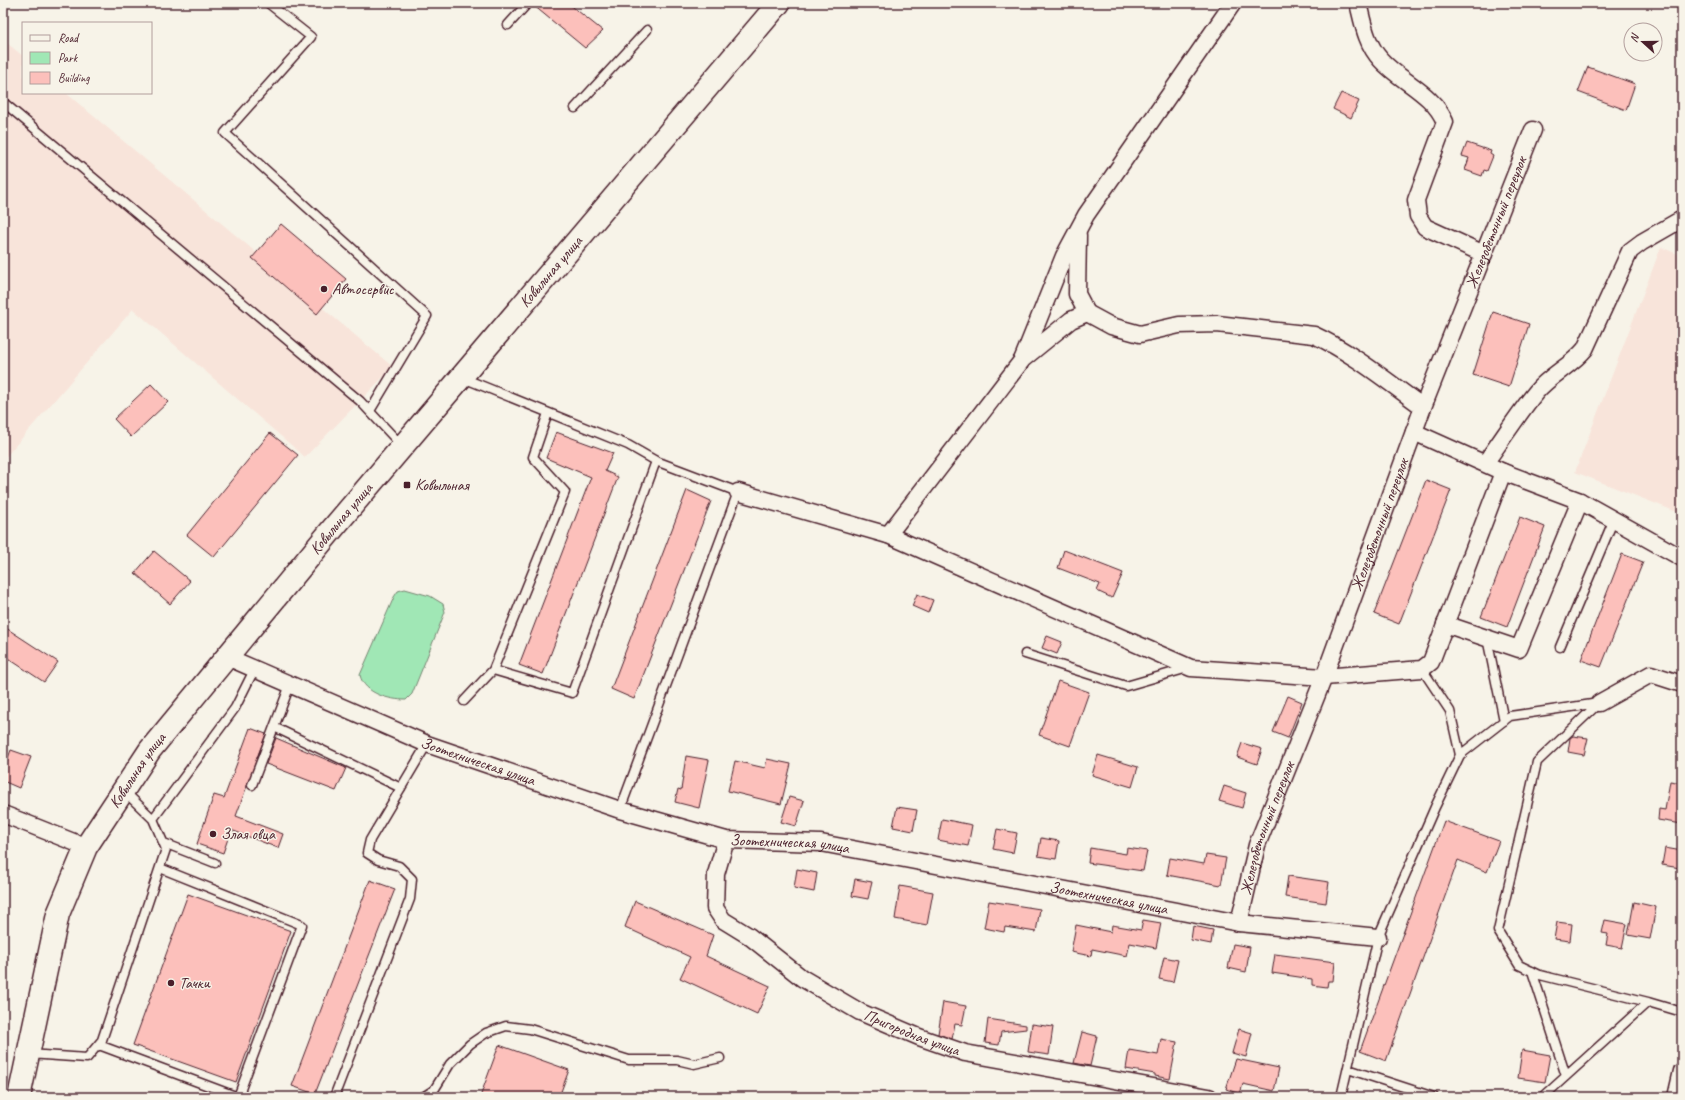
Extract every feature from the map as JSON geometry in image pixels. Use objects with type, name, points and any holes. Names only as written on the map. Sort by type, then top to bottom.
[{"type":"main road","name":"Ковыльная улица","points":[[18,1097],[58,914],[86,847],[150,750],[403,446],[779,3]]},
{"type":"street","points":[[1023,358],[1064,256],[1086,215],[1233,3]]},
{"type":"street","points":[[1358,3],[1365,34],[1381,60],[1432,102],[1441,112],[1445,122],[1416,200],[1418,216],[1425,227],[1484,254]]},
{"type":"street","name":"Железобетонный переулок","points":[[1239,923],[1257,845],[1324,677],[1423,407],[1533,130]]},
{"type":"street","points":[[1485,463],[1536,392],[1548,380],[1577,359],[1585,349],[1630,251],[1642,242],[1682,219]]},
{"type":"street","points":[[1078,230],[1077,294],[1087,313],[1111,326],[1140,334],[1179,325],[1217,324],[1314,336],[1328,342],[1423,407]]},
{"type":"street","points":[[888,535],[1023,358],[1071,320],[1087,313]]},
{"type":"street","points":[[1414,432],[1503,472],[1580,501],[1682,558]]},
{"type":"street","points":[[738,492],[888,535],[1191,668],[1324,677],[1422,669],[1431,662],[1503,472]]},
{"type":"street","points":[[1445,624],[1519,649],[1580,501]]},
{"type":"street","name":"Зоотехническая улица","points":[[226,658],[427,744],[620,810],[726,840],[821,843],[1239,923],[1378,937]]},
{"type":"street","points":[[1599,703],[1651,674],[1682,684]]},
{"type":"street","points":[[3,814],[86,847]]},
{"type":"street","name":"Пригородная улица","points":[[726,840],[716,874],[715,908],[723,920],[749,936],[802,978],[860,1012],[919,1037],[965,1053],[1209,1097]]},
{"type":"street","points":[[1676,1097],[1682,1071]]},
{"type":"lane","points":[[268,3],[311,37],[225,134],[427,316],[370,411]]},
{"type":"lane","points":[[508,25],[528,3]]},
{"type":"lane","points":[[575,108],[647,30]]},
{"type":"lane","points":[[3,102],[354,396],[403,446]]},
{"type":"lane","points":[[461,378],[628,445],[656,461],[738,492],[620,810]]},
{"type":"lane","points":[[464,701],[494,670],[565,492],[533,457],[548,413]]},
{"type":"lane","points":[[494,670],[572,692],[656,461]]},
{"type":"lane","points":[[1560,647],[1614,520]]},
{"type":"lane","points":[[1486,638],[1504,721]]},
{"type":"lane","points":[[1025,654],[1126,686],[1191,668]]},
{"type":"lane","points":[[1422,669],[1450,712],[1460,755]]},
{"type":"lane","points":[[153,819],[235,708],[254,670]]},
{"type":"lane","points":[[252,785],[290,685]]},
{"type":"lane","points":[[1341,1097],[1378,937],[1435,807],[1460,755],[1510,716],[1599,703]]},
{"type":"lane","points":[[1599,703],[1537,762],[1498,931],[1519,965],[1540,975],[1682,1012]]},
{"type":"lane","points":[[274,727],[401,788]]},
{"type":"lane","points":[[334,1097],[410,899],[412,879],[399,866],[378,860],[368,854],[370,840],[427,744]]},
{"type":"lane","points":[[28,1054],[87,1058],[102,1040],[166,849],[153,819],[124,790]]},
{"type":"lane","points":[[164,843],[215,863]]},
{"type":"lane","points":[[99,1044],[238,1097],[302,925],[160,868]]},
{"type":"lane","points":[[1532,971],[1566,1076]]},
{"type":"lane","points":[[1543,1097],[1648,1002]]},
{"type":"lane","points":[[423,1097],[434,1090],[450,1064],[470,1044],[486,1033],[506,1026],[530,1029],[629,1060],[677,1060],[694,1064],[720,1058]]},
{"type":"lane","points":[[1348,1069],[1434,1097]]},
{"type":"shaded area","points":[[3,40],[22,55],[22,94],[67,94],[393,367],[305,457],[133,309],[3,460]]},
{"type":"shaded area","points":[[1661,247],[1682,256],[1682,514],[1575,472]]},
{"type":"green space","points":[[405,589],[430,596],[443,604],[445,612],[412,694],[406,700],[393,699],[378,695],[362,682],[360,675],[394,597],[398,591]]},
{"type":"building","points":[[533,3],[568,3],[603,31],[585,48],[533,5]]},
{"type":"building","points":[[1588,67],[1635,84],[1626,110],[1578,92]]},
{"type":"building","points":[[1341,93],[1359,101],[1351,118],[1333,109]]},
{"type":"building","points":[[1467,143],[1491,151],[1490,154],[1493,156],[1487,171],[1484,170],[1482,176],[1465,170],[1469,158],[1462,156]]},
{"type":"building","points":[[281,224],[346,279],[317,314],[252,258]]},
{"type":"building","points":[[1493,312],[1529,324],[1509,387],[1473,375]]},
{"type":"building","points":[[151,384],[168,402],[131,437],[114,419]]},
{"type":"building","points":[[556,432],[613,453],[605,471],[618,477],[543,674],[519,665],[591,477],[546,458]]},
{"type":"building","points":[[270,433],[298,455],[214,557],[187,535]]},
{"type":"building","points":[[1426,480],[1451,490],[1399,624],[1374,614]]},
{"type":"building","points":[[687,490],[711,501],[634,699],[611,689]]},
{"type":"building","points":[[1520,517],[1545,527],[1507,627],[1481,617]]},
{"type":"building","points":[[1064,550],[1123,573],[1112,598],[1097,591],[1100,584],[1058,568]]},
{"type":"building","points":[[154,551],[190,581],[170,604],[135,573]]},
{"type":"building","points":[[1622,554],[1643,562],[1601,667],[1581,660]]},
{"type":"building","points":[[917,594],[933,600],[928,613],[912,606]]},
{"type":"building","points":[[3,626],[58,662],[44,682],[3,655]]},
{"type":"building","points":[[1047,636],[1062,642],[1057,654],[1042,648]]},
{"type":"building","points":[[1058,681],[1089,692],[1070,746],[1039,735]]},
{"type":"building","points":[[1288,696],[1302,702],[1288,738],[1273,732]]},
{"type":"building","points":[[250,728],[266,734],[236,816],[283,834],[278,848],[231,830],[223,853],[197,844],[214,795],[224,798]]},
{"type":"building","points":[[1573,736],[1588,738],[1584,755],[1568,752],[1570,738]]},
{"type":"building","points":[[276,738],[346,768],[336,791],[266,764]]},
{"type":"building","points":[[1242,743],[1262,749],[1257,764],[1237,757]]},
{"type":"building","points":[[11,750],[31,757],[19,788],[3,781],[3,771]]},
{"type":"building","points":[[1098,755],[1138,767],[1132,787],[1092,775]]},
{"type":"building","points":[[686,756],[709,760],[699,808],[675,802],[678,789],[681,790]]},
{"type":"building","points":[[767,759],[791,764],[781,804],[728,791],[735,761],[765,768]]},
{"type":"building","points":[[1670,781],[1682,783],[1682,824],[1658,820],[1659,809],[1665,810]]},
{"type":"building","points":[[1224,786],[1246,793],[1242,808],[1219,801]]},
{"type":"building","points":[[789,797],[804,801],[796,826],[781,822]]},
{"type":"building","points":[[897,807],[917,810],[913,831],[893,827]]},
{"type":"building","points":[[942,819],[972,825],[968,846],[938,840]]},
{"type":"building","points":[[1444,821],[1499,841],[1487,872],[1458,860],[1386,1061],[1360,1051]]},
{"type":"building","points":[[997,829],[1017,833],[1013,853],[993,849]]},
{"type":"building","points":[[1041,838],[1059,841],[1056,859],[1038,856]]},
{"type":"building","points":[[1090,848],[1126,854],[1127,848],[1147,851],[1143,871],[1088,863]]},
{"type":"building","points":[[1665,848],[1682,851],[1680,868],[1662,865]]},
{"type":"building","points":[[1206,855],[1226,858],[1221,885],[1167,875],[1170,858],[1204,864]]},
{"type":"building","points":[[797,869],[817,873],[814,892],[794,888]]},
{"type":"building","points":[[1288,876],[1329,882],[1326,903],[1285,897]]},
{"type":"building","points":[[855,879],[872,882],[868,899],[852,896]]},
{"type":"building","points":[[370,880],[395,889],[315,1094],[292,1086]]},
{"type":"building","points":[[900,886],[933,892],[927,925],[895,919]]},
{"type":"building","points":[[188,894],[291,931],[236,1082],[133,1045]]},
{"type":"building","points":[[635,901],[713,935],[706,956],[770,986],[757,1014],[680,978],[690,957],[625,927]]},
{"type":"building","points":[[989,901],[1040,909],[1036,932],[1005,927],[1004,932],[984,928]]},
{"type":"building","points":[[1634,902],[1656,907],[1650,939],[1628,935]]},
{"type":"building","points":[[1143,920],[1161,923],[1156,948],[1130,943],[1127,956],[1092,949],[1091,956],[1071,952],[1076,925],[1111,932],[1112,925],[1141,930]]},
{"type":"building","points":[[1605,920],[1627,924],[1622,948],[1606,945],[1608,934],[1602,933]]},
{"type":"building","points":[[1557,922],[1572,924],[1570,941],[1554,939]]},
{"type":"building","points":[[1193,926],[1213,930],[1211,944],[1191,940]]},
{"type":"building","points":[[1233,944],[1250,947],[1246,972],[1228,968]]},
{"type":"building","points":[[1275,954],[1335,962],[1333,981],[1328,981],[1327,987],[1312,985],[1312,979],[1272,973]]},
{"type":"building","points":[[1164,957],[1178,960],[1173,982],[1159,979]]},
{"type":"building","points":[[943,1002],[966,1006],[962,1025],[955,1024],[952,1039],[938,1034]]},
{"type":"building","points":[[988,1019],[1026,1025],[1026,1029],[1001,1032],[999,1045],[985,1043]]},
{"type":"building","points":[[1032,1024],[1053,1027],[1049,1055],[1028,1052]]},
{"type":"building","points":[[1239,1029],[1252,1033],[1246,1057],[1232,1053]]},
{"type":"building","points":[[1082,1032],[1097,1036],[1090,1066],[1074,1063]]},
{"type":"building","points":[[1161,1039],[1177,1042],[1170,1079],[1155,1076],[1155,1074],[1126,1069],[1129,1050],[1158,1055]]},
{"type":"building","points":[[499,1045],[569,1070],[559,1097],[480,1097]]},
{"type":"building","points":[[1522,1050],[1550,1055],[1545,1082],[1518,1078]]},
{"type":"building","points":[[1236,1059],[1279,1068],[1274,1091],[1243,1084],[1240,1094],[1226,1089]]},
{"type":"place","name":"Автосервис","points":[[324,289]]},
{"type":"place","name":"Ковыльная","points":[[407,485]]},
{"type":"place","name":"Злая овца","points":[[213,834]]},
{"type":"place","name":"Тачки","points":[[171,983]]}]
